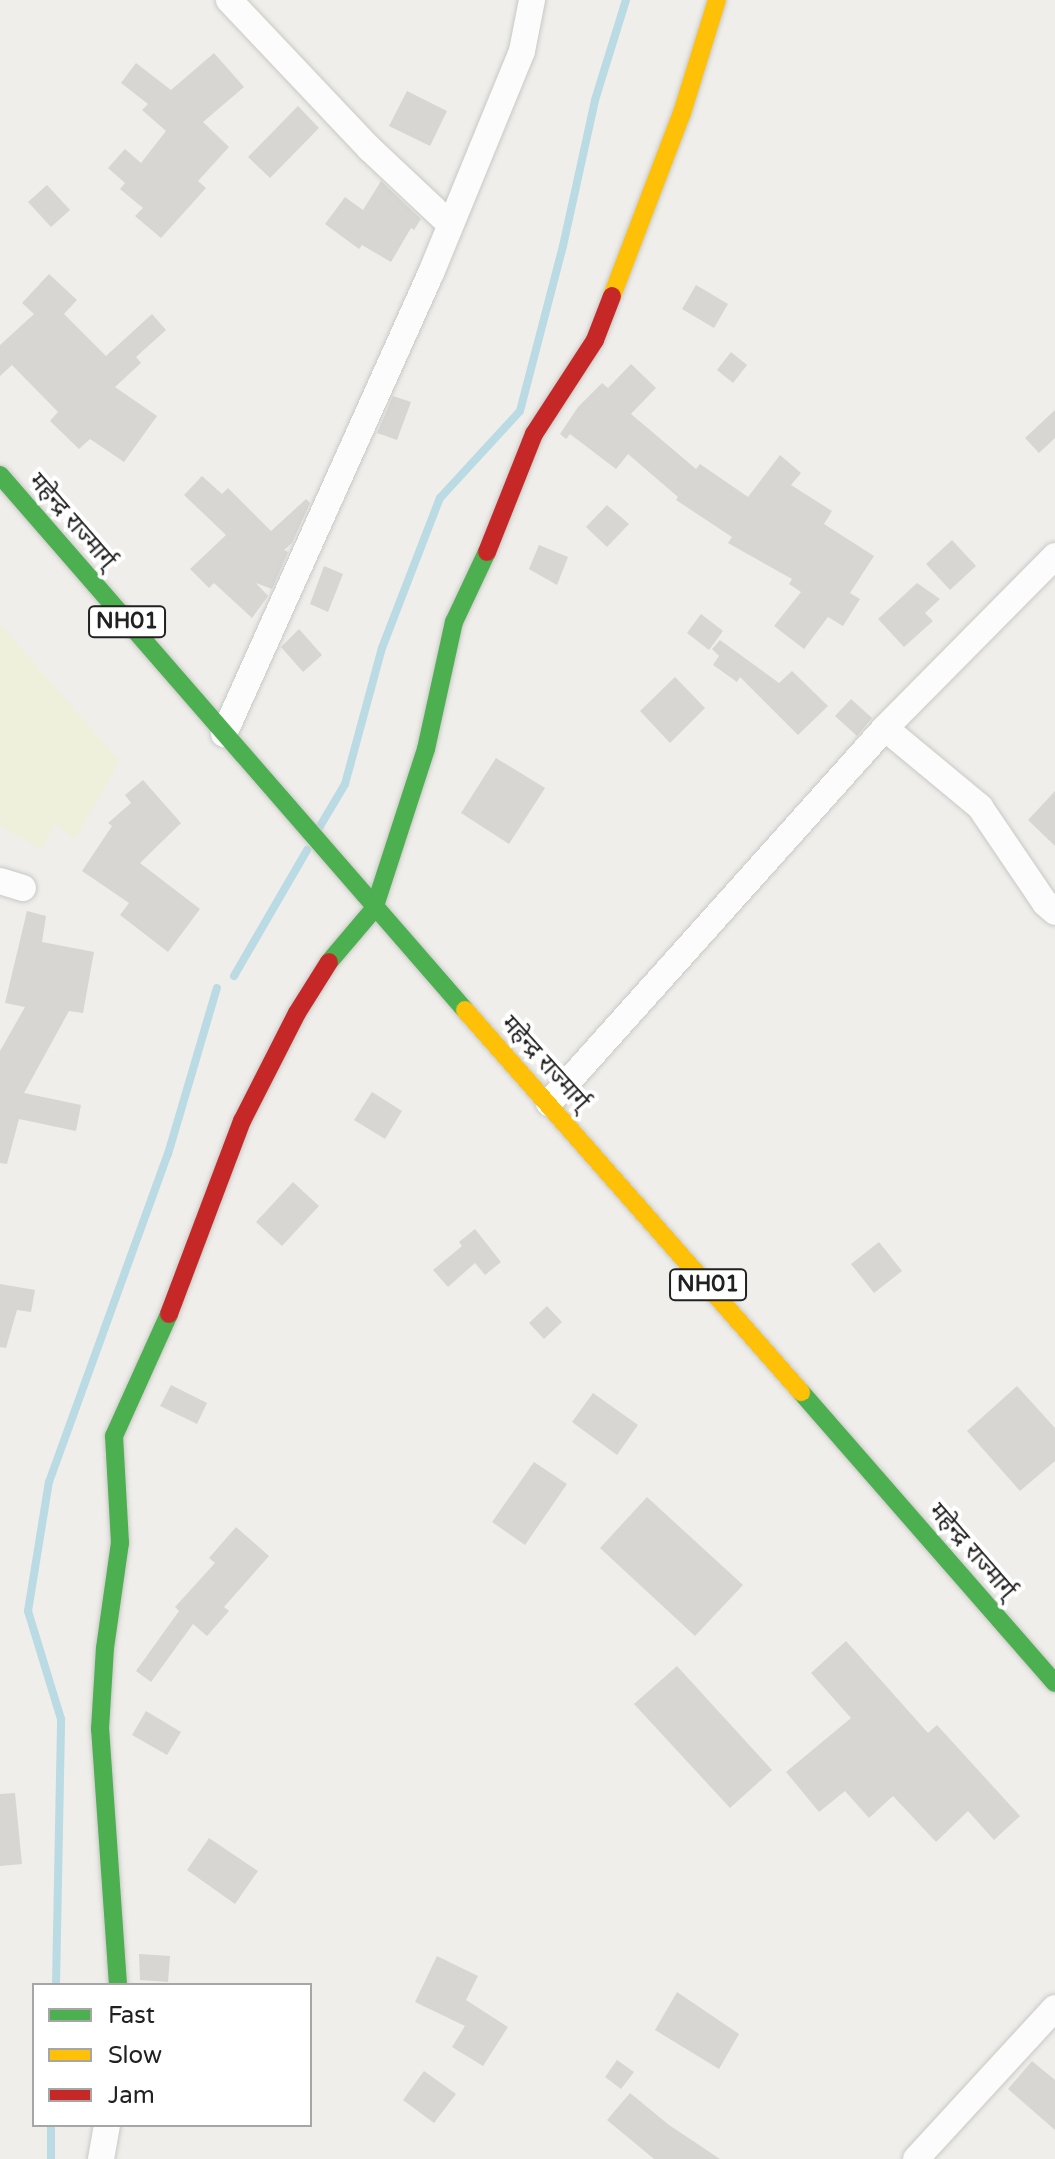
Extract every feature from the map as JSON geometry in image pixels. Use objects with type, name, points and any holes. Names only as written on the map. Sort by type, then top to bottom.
[{"type":"main road","points":[[118,1983],[100,1729],[105,1648],[120,1543],[114,1436],[178,1294],[242,1121],[297,1013],[337,950],[374,909],[426,749],[454,622],[498,528],[534,434],[595,340],[682,113],[717,0]]},
{"type":"main road","name":"महेन्द्र राज्मार्ग्","points":[[0,475],[374,909],[549,1103],[1055,1683]]},
{"type":"street","points":[[229,0],[370,149],[450,224]]},
{"type":"street","points":[[224,734],[450,224],[522,51],[532,0]]},
{"type":"street","points":[[549,1103],[885,728],[1055,556]]},
{"type":"street","points":[[885,728],[980,807],[1045,903],[1055,912]]},
{"type":"street","points":[[916,2159],[1055,2008]]},
{"type":"street","points":[[101,2159],[107,2127]]},
{"type":"green space","points":[[0,624],[120,761],[75,839],[55,823],[42,850],[0,826]]},
{"type":"building","points":[[214,53],[244,87],[203,122],[229,147],[198,181],[206,188],[161,238],[135,216],[143,208],[120,189],[125,183],[108,168],[125,149],[141,163],[166,131],[142,110],[148,104],[121,83],[136,63],[171,90]]},
{"type":"building","points":[[407,91],[447,111],[430,146],[389,126]]},
{"type":"building","points":[[298,106],[319,128],[270,178],[248,157]]},
{"type":"building","points":[[381,181],[421,219],[414,230],[411,228],[391,262],[362,245],[359,249],[325,224],[345,197],[363,210]]},
{"type":"building","points":[[47,185],[70,210],[51,227],[28,202]]},
{"type":"building","points":[[49,274],[77,300],[64,314],[106,356],[152,314],[166,330],[136,357],[141,363],[115,387],[157,416],[124,462],[90,439],[79,449],[50,421],[58,412],[12,365],[0,376],[0,345],[34,314],[22,303]]},
{"type":"building","points":[[696,285],[728,304],[714,328],[682,309]]},
{"type":"building","points":[[731,352],[747,365],[733,383],[717,370]]},
{"type":"building","points":[[631,364],[656,388],[631,414],[696,469],[700,464],[748,497],[780,455],[801,473],[791,485],[832,511],[824,524],[874,556],[850,593],[860,599],[843,626],[828,617],[804,649],[774,626],[801,592],[789,584],[792,579],[728,543],[732,537],[676,500],[678,497],[628,454],[616,469],[570,434],[566,439],[560,434],[578,407],[602,383],[608,388]]},
{"type":"building","points":[[393,396],[411,402],[397,440],[377,433]]},
{"type":"building","points":[[1055,410],[1055,438],[1039,453],[1025,438]]},
{"type":"building","points":[[202,476],[222,494],[228,488],[271,531],[306,499],[310,503],[292,543],[284,550],[288,552],[272,589],[256,583],[268,596],[252,618],[214,583],[209,588],[190,569],[226,535],[184,495]]},
{"type":"building","points":[[607,505],[629,524],[607,547],[586,527]]},
{"type":"building","points":[[952,540],[976,566],[950,590],[926,564]]},
{"type":"building","points":[[539,545],[568,557],[557,585],[529,569]]},
{"type":"building","points":[[324,566],[343,574],[328,612],[310,604]]},
{"type":"building","points":[[917,583],[940,599],[925,613],[933,621],[904,647],[878,619]]},
{"type":"building","points":[[701,614],[723,631],[709,650],[687,633]]},
{"type":"building","points":[[299,629],[322,655],[303,672],[281,647]]},
{"type":"building","points":[[720,640],[779,683],[792,671],[828,706],[798,735],[740,677],[737,682],[713,665],[719,656],[712,649]]},
{"type":"building","points":[[675,677],[705,708],[670,743],[640,711]]},
{"type":"building","points":[[851,699],[872,718],[857,736],[835,716]]},
{"type":"building","points":[[496,758],[545,788],[509,844],[461,813]]},
{"type":"building","points":[[143,780],[181,823],[140,863],[200,909],[168,952],[120,915],[129,903],[82,871],[112,826],[108,823],[131,803],[125,795]]},
{"type":"building","points":[[1055,791],[1055,846],[1028,820]]},
{"type":"building","points":[[27,911],[46,916],[42,942],[94,952],[83,1013],[69,1011],[24,1093],[81,1105],[76,1131],[19,1119],[7,1164],[0,1163],[0,1051],[25,1007],[5,1003]]},
{"type":"building","points":[[372,1092],[402,1111],[385,1139],[354,1120]]},
{"type":"building","points":[[293,1182],[319,1206],[282,1246],[256,1222]]},
{"type":"building","points":[[475,1229],[501,1262],[485,1275],[475,1263],[448,1287],[433,1270],[462,1246],[459,1242]]},
{"type":"building","points":[[879,1242],[902,1271],[874,1293],[851,1264]]},
{"type":"building","points":[[0,1284],[35,1290],[31,1312],[17,1310],[6,1348],[0,1347]]},
{"type":"building","points":[[547,1306],[562,1322],[544,1339],[529,1323]]},
{"type":"building","points":[[171,1385],[207,1403],[197,1424],[160,1406]]},
{"type":"building","points":[[1017,1386],[1055,1428],[1055,1461],[1020,1491],[967,1431]]},
{"type":"building","points":[[593,1393],[638,1425],[617,1455],[572,1422]]},
{"type":"building","points":[[534,1462],[567,1484],[525,1545],[492,1522]]},
{"type":"building","points":[[647,1497],[743,1585],[695,1636],[600,1548]]},
{"type":"building","points":[[236,1527],[269,1556],[224,1607],[229,1611],[207,1636],[193,1624],[151,1682],[136,1671],[179,1611],[175,1607],[215,1563],[209,1558]]},
{"type":"building","points":[[846,1641],[928,1733],[937,1725],[1020,1816],[994,1840],[968,1811],[936,1842],[893,1796],[869,1818],[845,1791],[819,1812],[786,1772],[851,1718],[811,1673]]},
{"type":"building","points":[[677,1666],[772,1770],[730,1808],[634,1704]]},
{"type":"building","points":[[146,1711],[181,1732],[167,1755],[132,1735]]},
{"type":"building","points":[[15,1793],[22,1864],[0,1866],[0,1794]]},
{"type":"building","points":[[209,1838],[258,1871],[235,1904],[187,1870]]},
{"type":"building","points":[[139,1954],[170,1956],[168,1982],[140,1980]]},
{"type":"building","points":[[437,1956],[478,1976],[466,2000],[508,2027],[483,2066],[452,2047],[465,2026],[415,2002]]},
{"type":"building","points":[[677,1992],[739,2034],[719,2069],[655,2030]]},
{"type":"building","points":[[617,2060],[634,2072],[621,2089],[605,2077]]},
{"type":"building","points":[[1032,2061],[1055,2080],[1055,2130],[1008,2089]]},
{"type":"building","points":[[424,2071],[456,2094],[434,2123],[403,2100]]},
{"type":"building","points":[[630,2093],[669,2125],[720,2159],[654,2159],[607,2120]]},
{"type":"waterway","points":[[319,828],[345,784],[382,648],[440,498],[520,411],[563,246],[595,100],[626,0]]},
{"type":"waterway","points":[[234,976],[307,850]]},
{"type":"waterway","points":[[56,1983],[61,1719],[28,1611],[49,1482],[168,1154],[217,988]]},
{"type":"waterway","points":[[51,2127],[51,2159]]},
{"type":"traffic: fast","points":[[0,475],[465,1010]]},
{"type":"traffic: fast","points":[[329,962],[374,909],[426,749],[454,622],[487,552]]},
{"type":"traffic: fast","points":[[118,1983],[100,1729],[105,1648],[120,1543],[114,1436],[169,1314]]},
{"type":"traffic: fast","points":[[801,1392],[1055,1683]]},
{"type":"traffic: slow","points":[[612,296],[682,113],[717,0]]},
{"type":"traffic: slow","points":[[465,1010],[801,1392]]},
{"type":"traffic: jam","points":[[487,552],[534,434],[595,340],[612,296]]},
{"type":"traffic: jam","points":[[169,1314],[242,1121],[297,1013],[329,962]]}]
